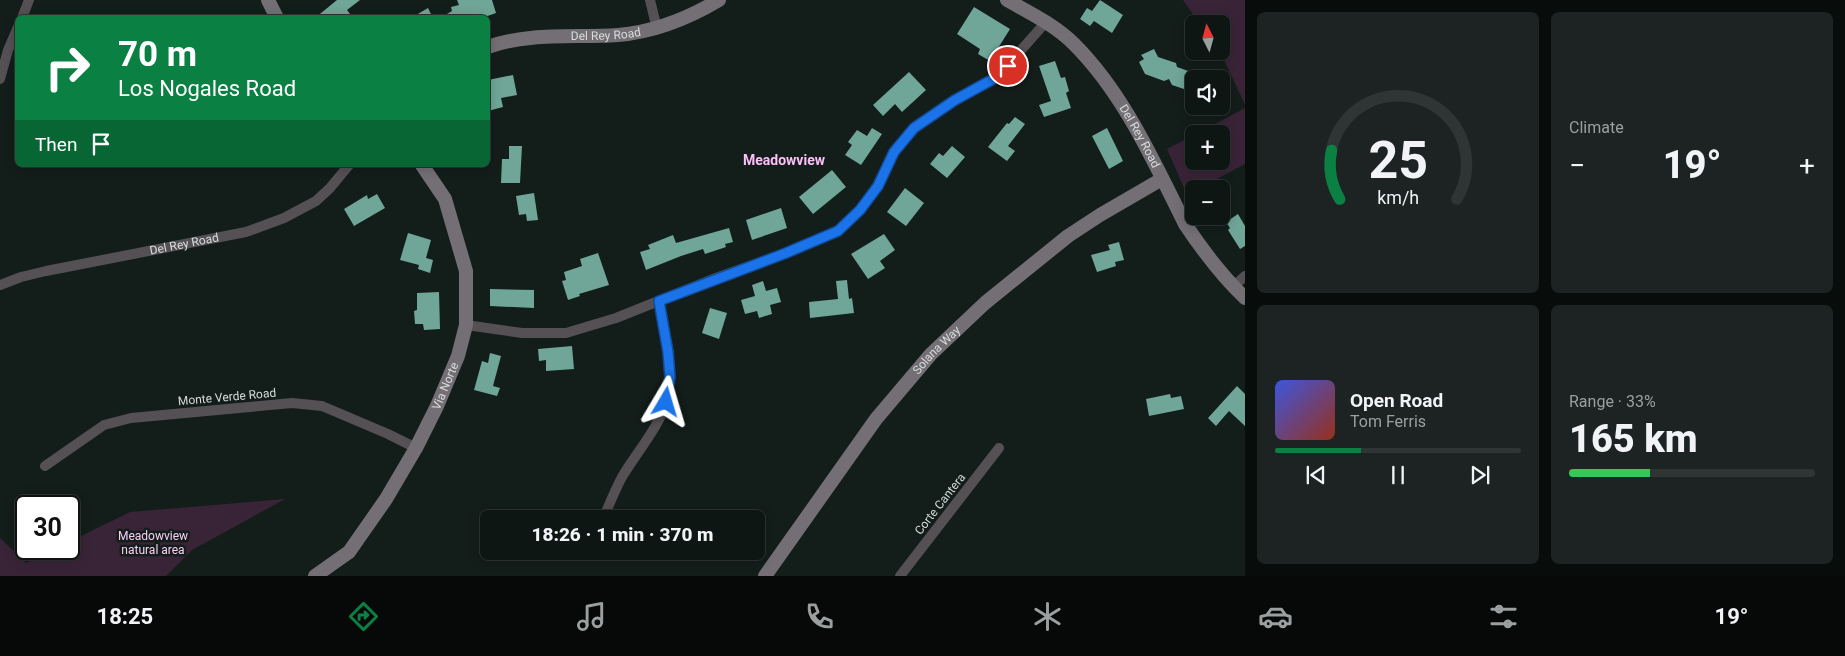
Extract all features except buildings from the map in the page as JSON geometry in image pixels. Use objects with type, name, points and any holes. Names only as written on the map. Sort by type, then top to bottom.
[{"type":"street","points":[[23,15],[29,0]]},
{"type":"street","points":[[268,0],[276,15]]},
{"type":"street","points":[[650,0],[657,29]]},
{"type":"street","name":"Del Rey Road","points":[[490,46],[520,38],[618,35],[657,29],[681,20],[719,0]]},
{"type":"street","name":"Del Rey Road","points":[[1008,0],[1046,22],[1073,43],[1104,78],[1122,105],[1185,224],[1211,261],[1245,298]]},
{"type":"street","points":[[466,325],[522,333],[566,333],[616,318],[786,253],[838,231],[860,210],[878,186],[894,152],[914,128],[955,100],[997,77],[1046,22]]},
{"type":"street","points":[[0,79],[8,50],[15,34]]},
{"type":"street","name":"Del Rey Road","points":[[0,285],[21,277],[46,271],[254,229],[284,218],[316,201],[347,167]]},
{"type":"street","name":"Via Norte","points":[[315,576],[349,552],[386,500],[416,448],[437,406],[458,356],[466,325],[466,270],[445,199],[423,167]]},
{"type":"street","name":"Solana Way","points":[[765,576],[876,419],[931,354],[985,302],[1068,236],[1100,214],[1162,179]]},
{"type":"street","points":[[1233,287],[1245,276]]},
{"type":"street","points":[[607,510],[621,479],[657,422],[666,402],[670,377],[668,352],[659,301]]},
{"type":"street","name":"Monte Verde Road","points":[[46,466],[104,425],[131,418],[292,403],[322,406],[416,448]]},
{"type":"street","name":"Corte Cantera","points":[[900,576],[999,448]]},
{"type":"green space","points":[[1183,0],[1245,0],[1245,105],[1224,60],[1230,60],[1230,15],[1194,15]]},
{"type":"green space","points":[[1245,108],[1245,164],[1215,180],[1185,180],[1185,190],[1167,149],[1185,140],[1185,170],[1230,170],[1230,125],[1213,125]]},
{"type":"green space","name":"Meadowview natural area","points":[[285,499],[192,550],[166,576],[0,576],[0,538],[15,552],[15,560],[23,560],[26,563],[32,560],[80,560],[80,537],[130,512]]},
{"type":"district","name":"Meadowview","points":[[784,160]]},
{"type":"route","points":[[666,402],[670,377],[668,352],[659,301],[786,253],[838,231],[860,210],[878,186],[894,152],[914,128],[955,100],[997,77],[1008,66]]}]
